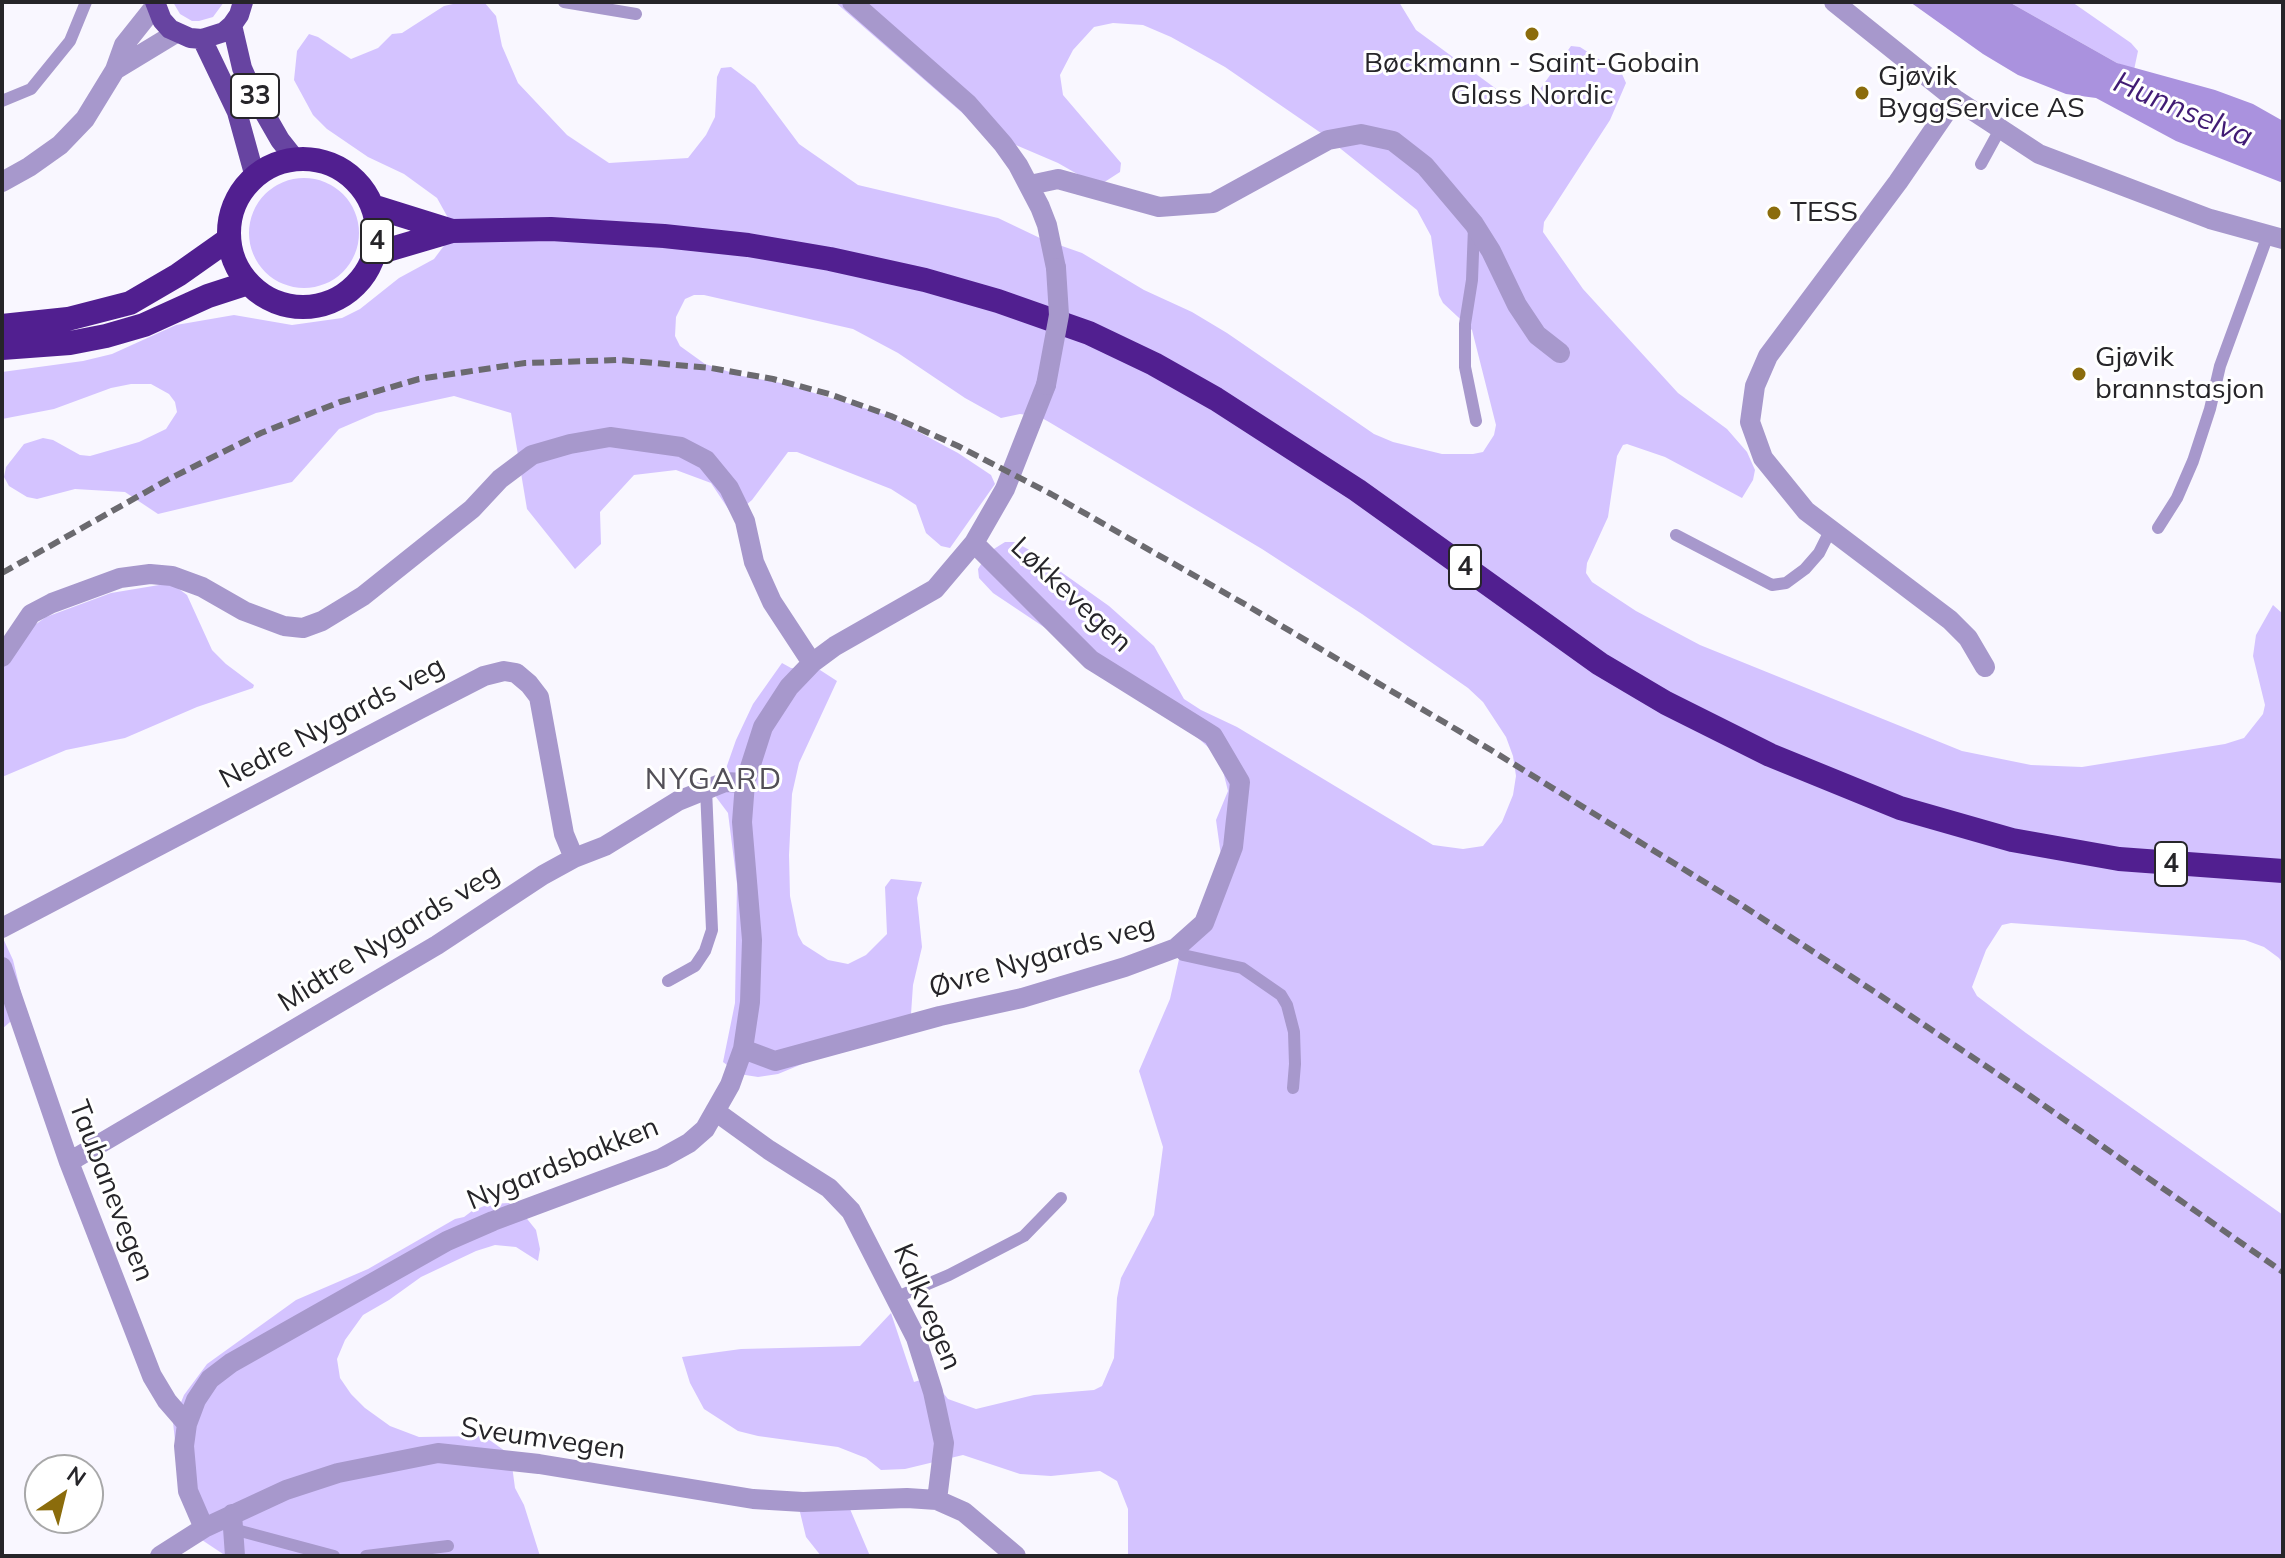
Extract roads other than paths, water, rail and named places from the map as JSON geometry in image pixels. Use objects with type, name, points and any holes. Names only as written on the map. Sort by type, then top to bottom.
[{"type":"highway","points":[[2,348],[70,343],[106,336],[144,325],[208,296],[248,283],[235,262],[229,239],[232,212],[237,199],[255,177],[280,163],[295,159]]},
{"type":"highway","name":"4","points":[[248,283],[265,297],[286,305],[308,307],[330,302],[350,291],[365,274],[374,254],[378,238],[372,206],[363,189],[333,165],[295,159]]},
{"type":"highway","name":"4","points":[[372,206],[452,231]]},
{"type":"highway","name":"4","points":[[374,254],[452,231],[583,231],[748,245],[925,280],[1049,318],[1154,364],[1257,423],[1357,490],[1600,664],[1678,710],[1770,755],[1900,808],[2012,840],[2119,859],[2283,871]]},
{"type":"highway","points":[[2,326],[68,319],[130,303],[178,275],[229,239]]},
{"type":"main road","points":[[232,25],[243,2]]},
{"type":"main road","points":[[155,4],[162,20],[176,33],[202,39]]},
{"type":"main road","name":"33","points":[[255,177],[237,112],[202,39],[224,32],[232,25],[242,68],[253,93],[280,140],[295,159]]},
{"type":"street","name":"Nygardsbakken","points":[[204,1528],[188,1491],[184,1467],[187,1424],[196,1400],[210,1379],[231,1363],[447,1241],[662,1158],[689,1143],[705,1129],[730,1085],[743,1049],[750,1002],[752,940],[742,822],[745,783],[763,727],[789,687],[812,663],[835,646],[935,589],[974,543],[1005,489],[1046,385],[1059,315],[1056,268],[1047,225],[1030,185],[1003,144],[968,104],[852,2]]},
{"type":"street","points":[[1834,2],[1955,99],[1999,131],[2039,154],[2210,219],[2275,237]]},
{"type":"street","points":[[2,182],[60,145],[85,119],[115,70],[124,45],[155,4]]},
{"type":"street","points":[[115,70],[176,33]]},
{"type":"street","points":[[1955,99],[1898,182],[1768,356],[1755,386],[1750,422],[1763,458],[1806,511],[1950,620],[1968,638],[1985,667]]},
{"type":"street","points":[[1030,185],[1058,179],[1159,207],[1213,203],[1328,140],[1361,134],[1393,141],[1425,166],[1474,224],[1517,305],[1537,335],[1560,353]]},
{"type":"street","points":[[2,657],[31,614],[41,608],[120,578],[150,574],[172,576],[202,587],[244,611],[284,626],[303,628],[322,621],[363,596],[472,509],[500,479],[532,455],[610,437],[681,447],[706,460],[729,488],[745,521],[754,562],[772,602],[812,663]]},
{"type":"street","name":"Løkkevegen","points":[[974,543],[1091,660],[1213,736]]},
{"type":"street","name":"Nedre Nygards veg","points":[[2,928],[484,676],[504,671],[516,673],[539,697],[564,834],[574,858]]},
{"type":"street","name":"Øvre Nygards veg","points":[[743,1049],[775,1061],[940,1016],[1022,998],[1176,948],[1204,923],[1233,847],[1240,782],[1213,736]]},
{"type":"street","name":"Midtre Nygards veg","points":[[69,1162],[437,945],[543,875],[605,846],[678,801],[725,782],[745,783]]},
{"type":"street","name":"Taubanevegen","points":[[2,967],[69,1162],[152,1376],[167,1401],[187,1424]]},
{"type":"street","name":"Kalkvegen","points":[[715,1111],[829,1188],[851,1211],[916,1338],[933,1392],[944,1443],[937,1500]]},
{"type":"street","name":"Sveumvegen","points":[[160,1556],[204,1528],[232,1521],[286,1490],[338,1473],[438,1453],[539,1464],[753,1499],[803,1502],[907,1498],[937,1500]]},
{"type":"street","points":[[937,1500],[964,1512],[1016,1556]]},
{"type":"street","points":[[232,1521],[235,1556]]},
{"type":"lane","points":[[2,101],[31,89],[70,41],[86,2]]},
{"type":"lane","points":[[564,2],[636,14]]},
{"type":"lane","points":[[1981,164],[1999,131]]},
{"type":"lane","points":[[1474,224],[1472,280],[1465,324],[1465,367],[1476,421]]},
{"type":"lane","points":[[2158,528],[2177,498],[2193,461],[2220,366],[2275,237]]},
{"type":"lane","points":[[1676,535],[1772,585],[1786,583],[1805,569],[1819,553],[1830,531]]},
{"type":"lane","points":[[668,981],[695,966],[705,951],[712,930],[706,789]]},
{"type":"lane","points":[[1176,948],[1183,955],[1242,968],[1281,995],[1294,1032],[1293,1088]]},
{"type":"lane","points":[[897,1297],[949,1275],[1024,1236],[1061,1198]]},
{"type":"lane","points":[[232,1521],[334,1556]]},
{"type":"lane","points":[[366,1556],[448,1546]]},
{"type":"water","name":"Hunnselva","points":[[1910,2],[2009,2],[2117,63],[2215,90],[2253,104],[2283,121],[2283,183],[2176,141],[2096,98],[2066,94],[2018,75]]},
{"type":"railway","points":[[2,573],[169,479],[261,433],[340,402],[419,379],[525,363],[620,360],[711,368],[773,379],[829,394],[891,416],[958,446],[1051,494],[1491,750],[1740,904],[1878,994],[2283,1272]]},
{"type":"place","name":"Bøckmann - Saint-Gobain Glass Nordic","points":[[1532,34]]},
{"type":"place","name":"Gjøvik ByggService AS","points":[[1862,93]]},
{"type":"place","name":"TESS","points":[[1774,213]]},
{"type":"place","name":"Gjøvik brannstasjon","points":[[2079,374]]},
{"type":"district","name":"NYGARD","points":[[714,780]]}]
